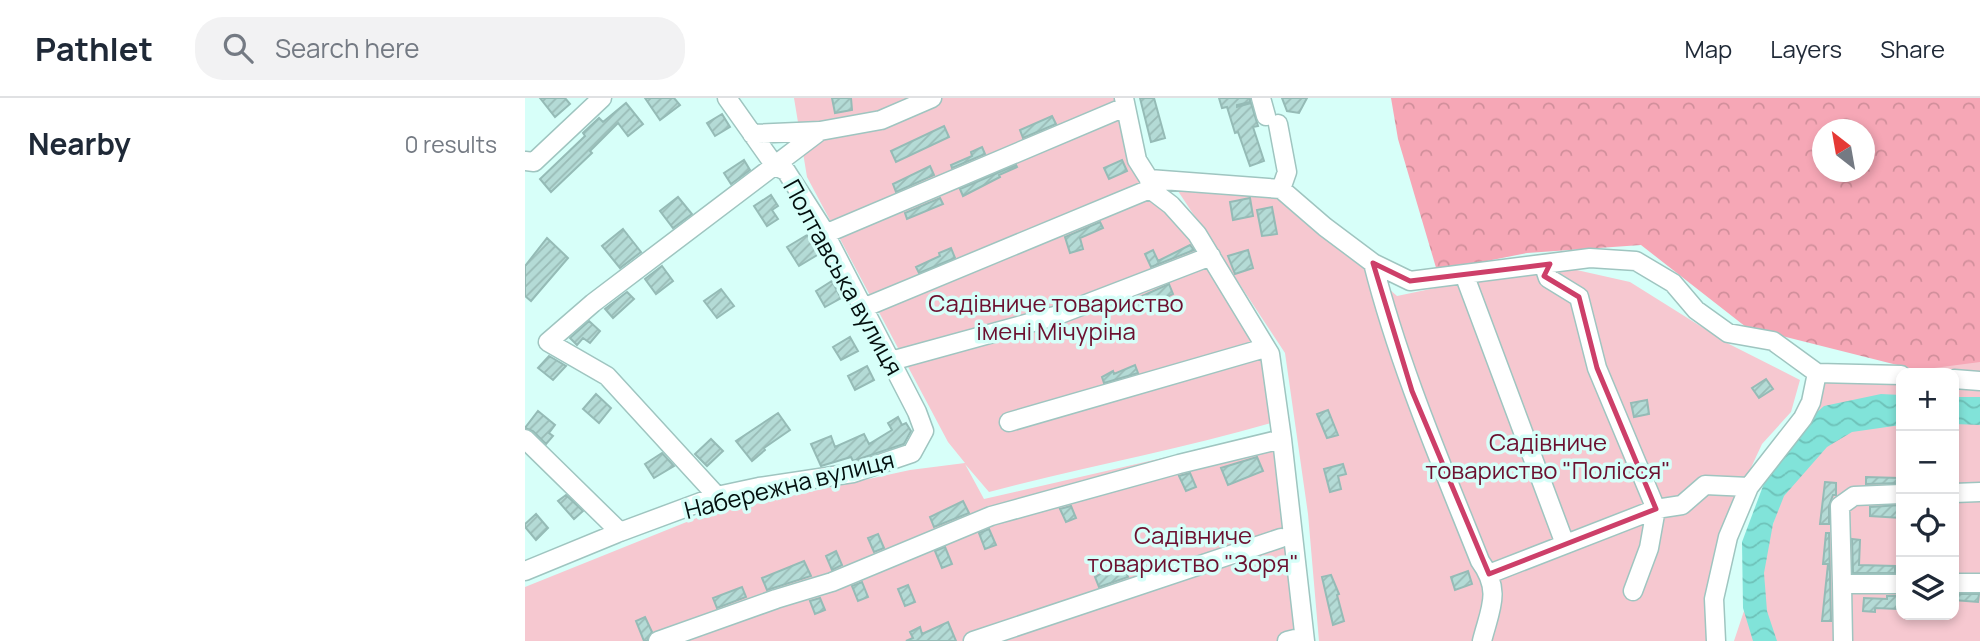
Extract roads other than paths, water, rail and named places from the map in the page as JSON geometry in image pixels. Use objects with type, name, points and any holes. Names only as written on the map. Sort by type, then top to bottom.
[{"type":"street","points":[[525,161],[534,162],[602,98]]},
{"type":"street","name":"Полтавська вулиця","points":[[727,98],[775,166],[786,171],[825,234],[925,431]]},
{"type":"street","points":[[752,134],[820,131],[881,120],[932,98]]},
{"type":"street","points":[[825,234],[1124,103],[1137,160],[1150,184],[1197,234],[1271,354],[1295,640]]},
{"type":"street","points":[[1268,112],[1287,172],[1281,189]]},
{"type":"street","points":[[717,496],[607,376],[548,342],[593,303],[820,131]]},
{"type":"street","points":[[863,308],[1150,184],[1281,189],[1325,227],[1373,262],[1411,281],[1590,258],[1636,261],[1673,283],[1696,310],[1728,333],[1773,341],[1817,373],[1896,375]]},
{"type":"street","points":[[891,361],[1055,316],[1211,256]]},
{"type":"street","points":[[1373,262],[1412,390],[1494,591],[1482,641]]},
{"type":"street","points":[[1550,264],[1546,272],[1548,278],[1579,297],[1597,368],[1656,509],[1649,548],[1633,591]]},
{"type":"street","points":[[1464,274],[1565,544]]},
{"type":"street","points":[[1009,422],[1265,348]]},
{"type":"street","points":[[1716,641],[1714,599],[1728,537],[1749,487],[1803,418],[1811,402],[1817,373]]},
{"type":"street","points":[[1959,379],[1980,381]]},
{"type":"street","name":"Набережна вулиця","points":[[525,571],[717,496],[853,473],[912,453],[925,431]]},
{"type":"street","points":[[525,439],[620,532]]},
{"type":"street","points":[[1277,440],[1281,538],[1295,640]]},
{"type":"street","points":[[659,641],[832,582],[991,516],[1277,440]]},
{"type":"street","points":[[1489,574],[1656,509],[1682,505],[1705,485],[1749,487]]},
{"type":"street","points":[[1959,493],[1980,492]]},
{"type":"street","points":[[1843,641],[1840,506],[1854,496],[1896,494]]},
{"type":"street","points":[[973,641],[1281,538]]},
{"type":"street","points":[[1959,583],[1980,583]]},
{"type":"street","points":[[1842,584],[1896,584]]},
{"type":"water","points":[[1881,394],[1896,395],[1896,426],[1852,432],[1827,447],[1784,496],[1773,524],[1764,573],[1767,611],[1777,641],[1753,641],[1743,608],[1742,542],[1763,486],[1786,439],[1824,406]]},
{"type":"water","points":[[1959,397],[1980,397],[1980,425],[1959,424]]},
{"type":"park label","name":"Садівниче товариство імені Мічуріна","points":[[1056,316]]},
{"type":"park label","name":"Садівниче товариство \"Полісся\"","points":[[1548,455]]},
{"type":"park label","name":"Садівниче товариство \"Зоря\"","points":[[1193,548]]}]
